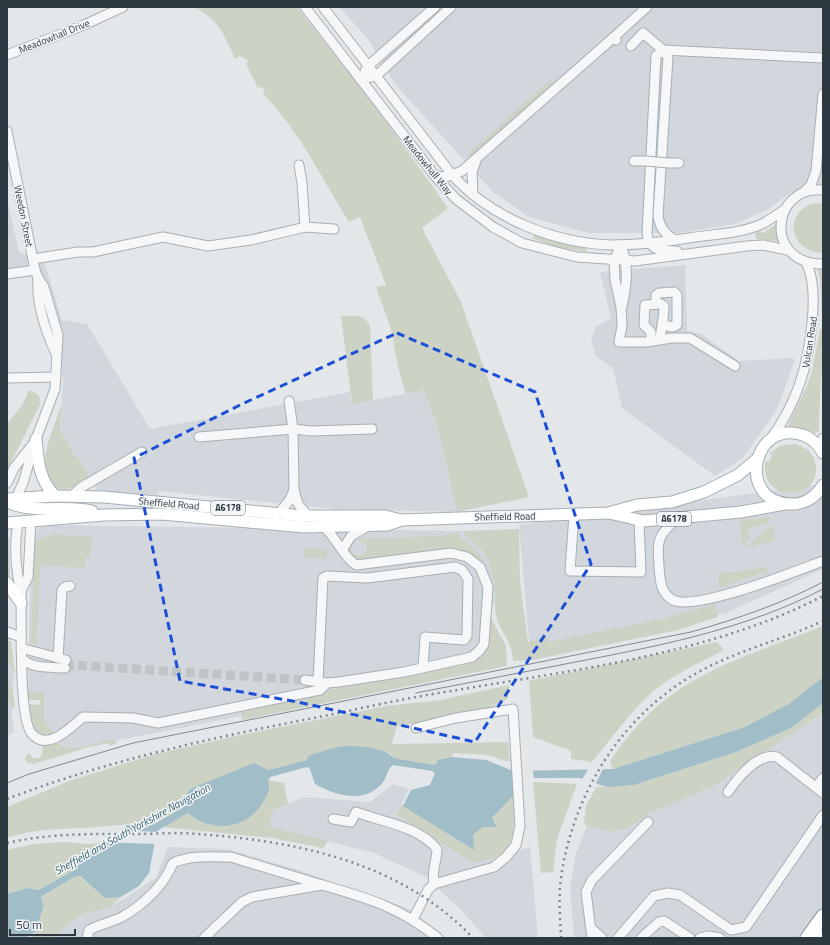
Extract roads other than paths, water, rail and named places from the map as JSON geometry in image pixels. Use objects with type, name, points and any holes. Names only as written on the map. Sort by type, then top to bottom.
[{"type":"highway","points":[[807,938],[823,916]]},
{"type":"main road","points":[[770,440],[784,434],[798,434],[812,440],[822,451]]},
{"type":"main road","points":[[36,439],[38,463],[43,483],[55,496]]},
{"type":"main road","name":"A6178","points":[[608,513],[637,505],[672,502],[704,492],[738,475],[757,459],[762,448],[770,440]]},
{"type":"main road","points":[[757,459],[756,471],[762,488],[770,497],[786,504]]},
{"type":"main road","name":"A6178","points":[[608,513],[639,521],[677,519],[741,512],[800,503],[818,496],[823,485]]},
{"type":"main road","name":"Sheffield Road","points":[[402,520],[387,525],[324,527],[162,514],[104,515],[31,521],[18,517],[9,505],[33,497],[72,496],[172,503],[278,514],[308,516],[385,516],[402,520],[608,513]]},
{"type":"main road","points":[[18,517],[33,497]]},
{"type":"main road","name":"Sheffield Road","points":[[18,517],[36,510],[85,510],[104,515]]},
{"type":"main road","points":[[7,583],[21,603]]},
{"type":"street","name":"Meadowhall Drive","points":[[7,55],[84,25],[123,7]]},
{"type":"street","name":"Meadowhall Way","points":[[304,7],[435,176],[456,199],[479,217],[522,242],[577,257],[627,262],[747,246],[763,245],[787,250]]},
{"type":"street","name":"Meadowhall Way","points":[[323,7],[453,176],[473,195],[506,216],[542,232],[584,242],[621,245],[648,243],[743,230],[765,222],[784,210],[793,200],[811,185],[816,171],[823,94]]},
{"type":"street","points":[[360,79],[368,66],[435,7]]},
{"type":"street","points":[[360,79],[376,76],[451,7]]},
{"type":"street","points":[[435,176],[453,176],[477,160],[615,39],[647,7]]},
{"type":"street","points":[[631,46],[643,33],[663,50],[668,57],[658,216],[660,227],[668,236],[675,240]]},
{"type":"street","points":[[688,253],[659,250],[648,243],[648,207],[656,56],[663,50],[823,58]]},
{"type":"street","name":"Weedon Street","points":[[8,136],[33,259],[37,274],[44,287],[58,335],[55,389],[51,404],[36,439],[23,483],[9,505]]},
{"type":"street","points":[[473,195],[472,172],[477,160]]},
{"type":"street","points":[[634,161],[679,163]]},
{"type":"street","points":[[298,166],[302,183],[305,228]]},
{"type":"street","points":[[804,192],[823,190]]},
{"type":"street","points":[[784,210],[780,231],[787,250],[806,262],[823,264]]},
{"type":"street","points":[[33,259],[78,252],[93,252],[163,237],[208,246],[251,240],[305,228],[334,229]]},
{"type":"street","points":[[621,245],[614,261],[615,280],[621,308],[622,326],[619,342],[690,338],[735,366]]},
{"type":"street","points":[[621,245],[627,262],[626,287],[621,308]]},
{"type":"street","name":"Vulcan Road","points":[[770,440],[796,395],[809,353],[814,295],[806,262]]},
{"type":"street","points":[[7,274],[37,274]]},
{"type":"street","points":[[656,304],[656,295],[659,293],[674,292],[677,295],[678,324],[673,328],[663,325]]},
{"type":"street","points":[[656,304],[664,306],[663,325],[656,341],[651,332],[644,325],[645,305],[656,304]]},
{"type":"street","points":[[7,378],[56,377]]},
{"type":"street","points":[[289,401],[293,429],[294,490],[298,504],[308,516]]},
{"type":"street","points":[[199,437],[293,429],[372,429]]},
{"type":"street","points":[[822,451],[823,438]]},
{"type":"street","name":"Weedon Street","points":[[7,483],[14,468],[36,439]]},
{"type":"street","points":[[72,496],[80,488],[142,452]]},
{"type":"street","points":[[278,514],[289,501],[294,490]]},
{"type":"street","points":[[574,514],[570,571],[640,572],[639,521]]},
{"type":"street","points":[[18,517],[16,539],[18,577],[21,591],[21,648],[26,724],[32,735],[42,740],[59,738],[83,717],[133,718],[158,723],[320,690],[323,682],[323,578],[327,576],[367,578],[455,566],[462,570],[468,579],[467,636],[464,640],[425,637],[423,668]]},
{"type":"street","points":[[677,519],[660,535],[657,545],[661,588],[670,599],[678,603],[713,598],[758,586],[823,561]]},
{"type":"street","points":[[21,591],[28,577],[31,521]]},
{"type":"street","points":[[343,549],[351,536],[368,526]]},
{"type":"street","points":[[305,680],[323,682],[363,679],[423,668],[472,657],[484,644],[488,587],[480,567],[467,556],[451,553],[356,565],[348,559],[343,549],[324,527]]},
{"type":"street","points":[[63,662],[62,590],[65,587],[70,586]]},
{"type":"street","points":[[7,632],[21,638]]},
{"type":"street","points":[[21,648],[63,662]]},
{"type":"street","points":[[22,659],[26,663],[34,666],[63,662]]},
{"type":"street","points":[[413,919],[428,890],[434,884],[494,867],[506,857],[516,845],[520,826],[513,709],[456,718],[416,728]]},
{"type":"street","points":[[728,792],[742,773],[760,760],[772,756],[776,757],[820,790],[823,778]]},
{"type":"street","points":[[333,819],[351,822],[356,812],[373,819],[392,823],[430,840],[437,849],[437,859],[432,875],[434,884]]},
{"type":"street","points":[[618,938],[654,896],[668,893],[680,895],[731,930],[746,927],[823,815]]},
{"type":"street","points":[[592,938],[592,928],[586,892],[592,880],[648,822]]},
{"type":"street","points":[[87,938],[89,930],[121,917],[147,899],[167,878],[173,863],[184,858],[231,857],[323,885],[353,892],[413,919],[438,938]]},
{"type":"street","points":[[204,938],[242,902],[252,897],[323,885]]},
{"type":"street","points":[[641,938],[659,922],[664,920],[690,938]]},
{"type":"street","points":[[592,928],[602,938]]},
{"type":"street","points":[[700,938],[710,936],[720,938]]},
{"type":"water","name":"Sheffield and South Yorkshire Navigation","points":[[823,677],[823,703],[791,728],[736,752],[634,785],[607,787],[579,778],[531,778],[513,792],[513,796],[492,818],[497,827],[483,827],[473,835],[474,850],[403,806],[411,790],[430,785],[435,773],[432,771],[393,765],[391,766],[384,781],[377,789],[360,796],[341,795],[315,784],[310,769],[307,767],[270,777],[268,782],[269,789],[263,802],[252,816],[243,821],[224,826],[215,825],[196,819],[188,813],[157,831],[149,873],[139,886],[121,897],[105,898],[80,876],[76,876],[42,896],[41,899],[44,906],[35,932],[25,938],[7,938],[7,894],[27,888],[39,890],[74,870],[72,864],[74,860],[103,843],[127,825],[134,825],[145,820],[149,824],[153,825],[184,807],[186,804],[184,800],[190,789],[254,763],[268,770],[307,760],[308,756],[330,749],[344,746],[359,746],[384,751],[394,758],[434,765],[437,763],[437,760],[452,757],[486,760],[513,771],[613,769],[745,727],[790,703]]},
{"type":"tunnel","points":[[65,668],[73,665],[305,680]]},
{"type":"tram line","points":[[7,783],[29,774],[133,743],[691,632],[758,610],[823,582]]},
{"type":"tram line","points":[[416,693],[677,641],[766,614],[795,603],[823,589]]},
{"type":"railway","points":[[7,799],[82,773],[197,742],[399,700],[593,667],[689,646],[780,616],[823,596]]},
{"type":"railway","points":[[561,938],[560,888],[569,839],[580,807],[594,778],[612,750],[632,725],[655,702],[681,682],[710,666],[823,621]]},
{"type":"railway","points":[[7,843],[39,837],[87,834],[182,833],[235,837],[309,850],[346,860],[380,874],[414,891],[445,912],[473,938]]}]
